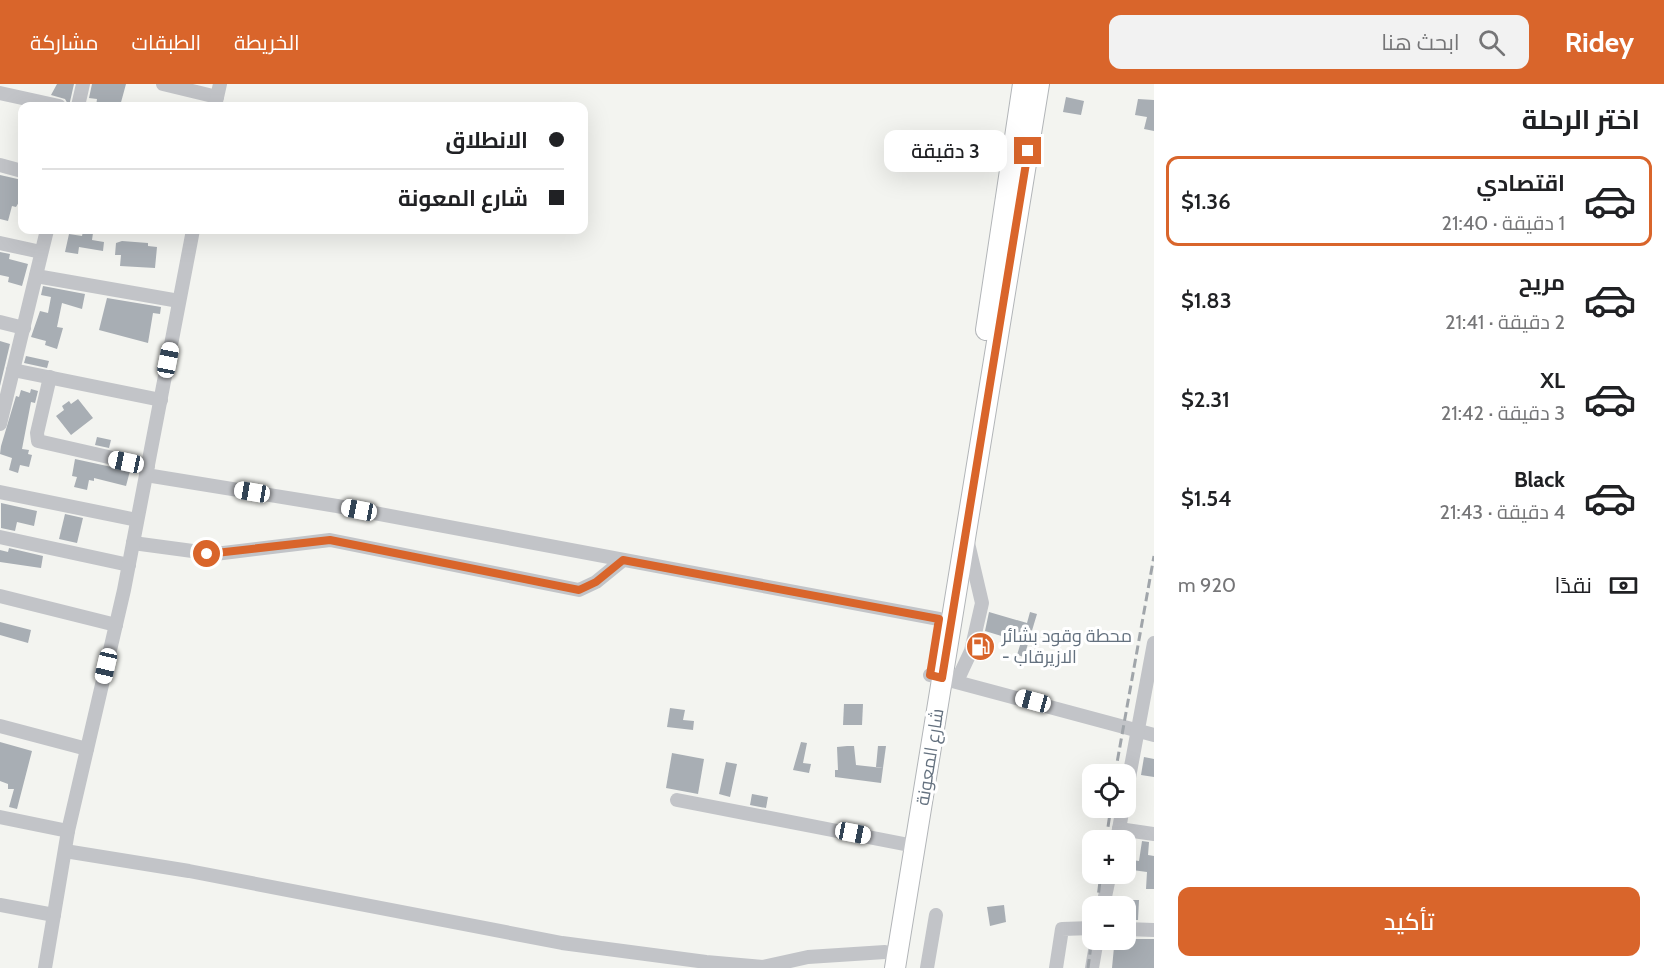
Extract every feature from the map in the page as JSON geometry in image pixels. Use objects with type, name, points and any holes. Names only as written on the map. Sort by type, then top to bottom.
[{"type":"highway","name":"شارع المعونة","points":[[887,963],[904,844],[943,678],[939,619],[1023,84]]},
{"type":"highway","name":"شارع المعونة","points":[[887,963],[943,678],[1039,84]]},
{"type":"street","points":[[79,102],[83,84]]},
{"type":"street","points":[[163,84],[217,96]]},
{"type":"street","points":[[0,93],[41,102]]},
{"type":"street","points":[[0,165],[18,170]]},
{"type":"street","points":[[0,424],[3,402],[14,370],[46,234]]},
{"type":"street","points":[[45,968],[69,831],[129,565],[192,234]]},
{"type":"street","points":[[0,243],[41,252]]},
{"type":"street","points":[[36,276],[179,302]]},
{"type":"street","points":[[0,322],[24,328]]},
{"type":"street","points":[[14,370],[160,400]]},
{"type":"street","points":[[50,377],[37,433],[38,441],[147,471],[939,619]]},
{"type":"street","points":[[0,492],[137,520]]},
{"type":"street","points":[[943,678],[972,651],[982,603],[966,536]]},
{"type":"street","points":[[0,537],[129,565]]},
{"type":"street","points":[[133,543],[215,554],[330,540],[579,590],[596,582],[623,560]]},
{"type":"street","points":[[0,596],[116,625]]},
{"type":"street","points":[[1132,764],[1150,694],[1154,643]]},
{"type":"street","points":[[943,678],[1154,735]]},
{"type":"street","points":[[0,726],[87,749]]},
{"type":"street","points":[[677,800],[904,844]]},
{"type":"street","points":[[0,818],[69,831]]},
{"type":"street","points":[[1136,834],[1154,834]]},
{"type":"street","points":[[65,851],[189,871],[538,939],[706,965],[763,967],[808,957],[887,963]]},
{"type":"street","points":[[0,905],[54,915]]},
{"type":"street","points":[[927,968],[936,915]]},
{"type":"street","points":[[1056,968],[1062,928],[1082,928]]},
{"type":"street","points":[[1136,929],[1154,930]]},
{"type":"street","points":[[1092,968],[1095,950]]},
{"type":"building","points":[[57,84],[74,84],[70,102],[51,95]]},
{"type":"building","points":[[92,84],[126,84],[121,102],[97,102],[97,99],[89,98]]},
{"type":"building","points":[[1066,97],[1084,101],[1081,115],[1063,112]]},
{"type":"building","points":[[1138,99],[1154,100],[1154,131],[1144,129],[1147,117],[1135,115]]},
{"type":"building","points":[[0,175],[18,179],[18,204],[16,207],[12,206],[8,221],[0,219]]},
{"type":"building","points":[[69,234],[82,236],[82,234],[93,234],[92,240],[104,242],[103,251],[79,247],[78,254],[65,252]]},
{"type":"building","points":[[122,241],[148,243],[148,246],[157,247],[155,268],[120,266],[121,255],[115,255],[116,243]]},
{"type":"building","points":[[0,252],[10,254],[9,259],[28,264],[22,286],[8,282],[9,277],[0,275]]},
{"type":"building","points":[[43,286],[85,294],[82,309],[62,303],[57,327],[63,328],[57,349],[45,345],[46,341],[31,337],[40,311],[48,313],[51,297],[41,295]]},
{"type":"building","points":[[107,298],[161,307],[160,314],[153,313],[148,343],[99,330]]},
{"type":"building","points":[[0,341],[10,344],[0,386]]},
{"type":"building","points":[[26,356],[49,361],[47,368],[24,363]]},
{"type":"building","points":[[31,389],[38,391],[35,403],[31,402],[22,449],[29,450],[28,454],[32,455],[29,467],[20,465],[18,473],[9,470],[12,458],[0,454],[1,446],[16,396],[19,397],[21,390],[30,393]]},
{"type":"building","points":[[78,399],[93,418],[71,435],[56,416],[64,410],[62,406]]},
{"type":"building","points":[[97,437],[111,440],[109,448],[95,445]]},
{"type":"building","points":[[75,459],[130,471],[126,486],[94,478],[94,481],[89,480],[87,490],[74,487],[77,477],[72,476]]},
{"type":"building","points":[[1,503],[37,511],[34,526],[17,522],[15,531],[1,528]]},
{"type":"building","points":[[65,514],[83,518],[77,543],[59,539]]},
{"type":"building","points":[[9,548],[43,556],[41,568],[0,562],[0,550],[8,552]]},
{"type":"building","points":[[989,612],[1027,623],[1030,612],[1037,614],[1024,657],[1017,655],[1021,642],[985,631]]},
{"type":"building","points":[[0,622],[31,630],[28,643],[0,635]]},
{"type":"building","points":[[844,704],[863,704],[862,725],[843,725]]},
{"type":"building","points":[[670,708],[685,710],[683,720],[694,721],[693,730],[667,727]]},
{"type":"building","points":[[0,742],[32,751],[17,809],[9,807],[14,789],[8,789],[8,784],[0,781]]},
{"type":"building","points":[[801,742],[807,743],[803,763],[811,764],[809,773],[793,770]]},
{"type":"building","points":[[854,746],[856,765],[883,768],[881,783],[835,777],[835,770],[838,770],[837,747]]},
{"type":"building","points":[[878,746],[886,746],[883,768],[876,767]]},
{"type":"building","points":[[672,753],[704,759],[698,794],[666,788]]},
{"type":"building","points":[[1144,757],[1154,759],[1154,777],[1141,775]]},
{"type":"building","points":[[726,762],[737,764],[730,797],[719,794]]},
{"type":"building","points":[[752,794],[768,797],[766,808],[750,805]]},
{"type":"building","points":[[1142,841],[1149,842],[1148,855],[1154,856],[1154,889],[1146,889],[1147,872],[1136,870],[1136,861],[1139,861]]},
{"type":"building","points":[[1136,900],[1139,900],[1138,920],[1136,920]]},
{"type":"building","points":[[1004,905],[1006,922],[990,926],[987,907]]},
{"type":"building","points":[[1136,939],[1154,939],[1154,968],[1112,968],[1114,950],[1136,950]]},
{"type":"railway","points":[[1117,764],[1154,556]]},
{"type":"railway","points":[[1108,830],[1109,818]]},
{"type":"railway","points":[[1098,896],[1100,884]]},
{"type":"railway","points":[[1088,968],[1090,950]]},
{"type":"place","name":"محطة وقود بشائر - الازيرقاب","points":[[981,646]]},
{"type":"route","points":[[207,554],[330,540],[579,590],[596,582],[623,560],[939,619],[930,675],[942,678],[1028,151]]}]
